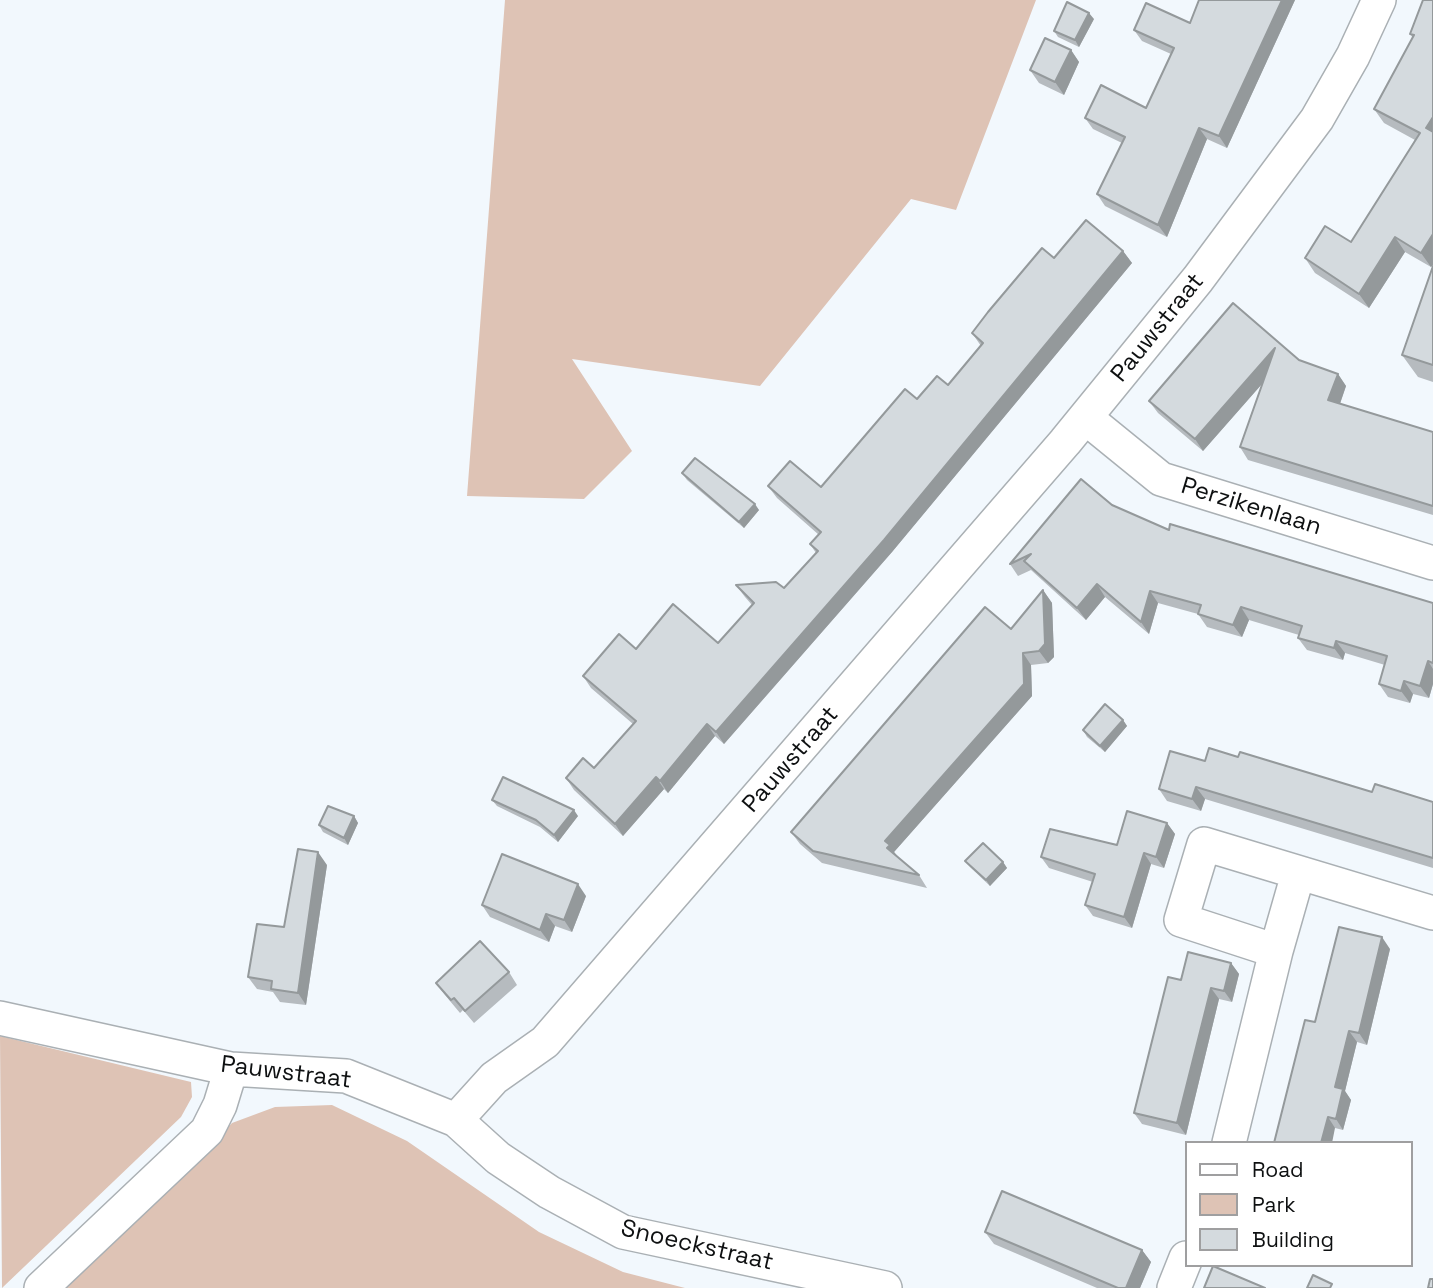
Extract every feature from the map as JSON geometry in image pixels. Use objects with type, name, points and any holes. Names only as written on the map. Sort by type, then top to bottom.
[{"type":"street","name":"Pauwstraat","points":[[0,1018],[231,1069],[345,1076],[456,1120],[494,1078],[545,1042],[573,1011],[1086,418],[1198,279],[1317,119],[1353,56],[1379,0]]},
{"type":"street","name":"Perzikenlaan","points":[[1086,418],[1161,479],[1433,563]]},
{"type":"street","points":[[1276,951],[1181,920],[1204,844],[1433,913]]},
{"type":"street","points":[[1229,1141],[1276,951],[1298,874]]},
{"type":"street","points":[[41,1288],[207,1131],[220,1105],[231,1069]]},
{"type":"street","name":"Snoeckstraat","points":[[456,1120],[498,1158],[549,1192],[623,1232],[885,1288]]},
{"type":"street","points":[[1174,1288],[1184,1263]]},
{"type":"green space","points":[[505,0],[1036,0],[956,210],[911,199],[760,386],[572,359],[632,451],[584,499],[467,496]]},
{"type":"green space","points":[[0,1036],[191,1082],[192,1097],[181,1117],[2,1288]]},
{"type":"green space","points":[[332,1105],[407,1141],[539,1232],[623,1272],[685,1288],[66,1288],[184,1174],[232,1123],[275,1107]]},
{"type":"building","points":[[1199,0],[1282,0],[1219,136],[1199,128],[1158,225],[1097,194],[1125,137],[1085,118],[1101,85],[1146,108],[1174,48],[1134,30],[1146,3],[1190,23]]},
{"type":"building","points":[[1423,0],[1433,0],[1433,117],[1426,128],[1433,132],[1433,234],[1421,253],[1395,237],[1359,294],[1305,258],[1325,226],[1351,242],[1420,133],[1374,109],[1414,35],[1410,34]]},
{"type":"building","points":[[1067,2],[1089,13],[1075,40],[1054,31]]},
{"type":"building","points":[[1045,38],[1071,50],[1055,82],[1030,70]]},
{"type":"building","points":[[1086,220],[1123,251],[884,540],[716,732],[707,724],[660,781],[656,777],[615,824],[566,778],[583,758],[594,768],[636,721],[583,676],[619,634],[636,649],[673,604],[718,643],[754,603],[736,585],[776,582],[784,588],[818,551],[810,544],[821,532],[768,486],[790,461],[821,487],[905,389],[917,399],[937,376],[948,385],[983,343],[972,333],[988,312],[1042,248],[1054,258]]},
{"type":"building","points":[[1433,266],[1433,365],[1402,355]]},
{"type":"building","points":[[1233,303],[1299,360],[1338,374],[1328,400],[1433,432],[1433,506],[1240,447],[1275,348],[1195,439],[1149,401]]},
{"type":"building","points":[[695,458],[755,504],[739,522],[682,473]]},
{"type":"building","points":[[1081,479],[1112,505],[1169,530],[1170,524],[1433,603],[1433,663],[1428,661],[1420,686],[1404,681],[1401,691],[1379,684],[1387,656],[1336,641],[1334,648],[1298,638],[1302,626],[1241,607],[1233,625],[1198,614],[1201,605],[1150,591],[1141,622],[1097,584],[1077,608],[1024,561],[1031,554],[1010,564]]},
{"type":"building","points":[[1043,590],[1045,644],[1039,651],[1023,653],[1024,684],[885,841],[890,845],[887,848],[919,875],[813,851],[791,832],[985,607],[1011,629]]},
{"type":"building","points":[[1105,704],[1123,720],[1100,746],[1083,730]]},
{"type":"building","points":[[1209,748],[1238,757],[1240,752],[1372,792],[1375,784],[1433,802],[1433,858],[1196,787],[1192,799],[1159,789],[1170,751],[1205,761]]},
{"type":"building","points":[[503,777],[574,810],[554,835],[536,820],[492,800]]},
{"type":"building","points":[[328,806],[354,816],[344,838],[319,825]]},
{"type":"building","points":[[1127,811],[1167,823],[1156,857],[1144,853],[1124,917],[1085,905],[1095,874],[1041,857],[1050,829],[1117,845]]},
{"type":"building","points":[[983,843],[1003,862],[986,880],[965,861]]},
{"type":"building","points":[[298,849],[318,852],[298,993],[271,989],[272,981],[248,977],[257,924],[284,927]]},
{"type":"building","points":[[502,854],[578,884],[564,920],[546,914],[540,930],[482,905]]},
{"type":"building","points":[[1339,927],[1382,937],[1359,1033],[1349,1031],[1335,1087],[1343,1089],[1336,1119],[1328,1117],[1322,1141],[1275,1141],[1305,1020],[1315,1022]]},
{"type":"building","points":[[480,941],[509,972],[465,1011],[436,983]]},
{"type":"building","points":[[1188,952],[1231,963],[1224,991],[1211,988],[1177,1123],[1134,1113],[1168,977],[1181,980]]},
{"type":"building","points":[[1002,1191],[1142,1250],[1126,1288],[1118,1288],[985,1232]]},
{"type":"building","points":[[1213,1267],[1215,1267],[1265,1288],[1204,1288]]},
{"type":"building","points":[[1313,1275],[1332,1284],[1330,1288],[1307,1288]]},
{"type":"building","points":[[1430,1279],[1433,1279],[1433,1288],[1428,1288]]}]
